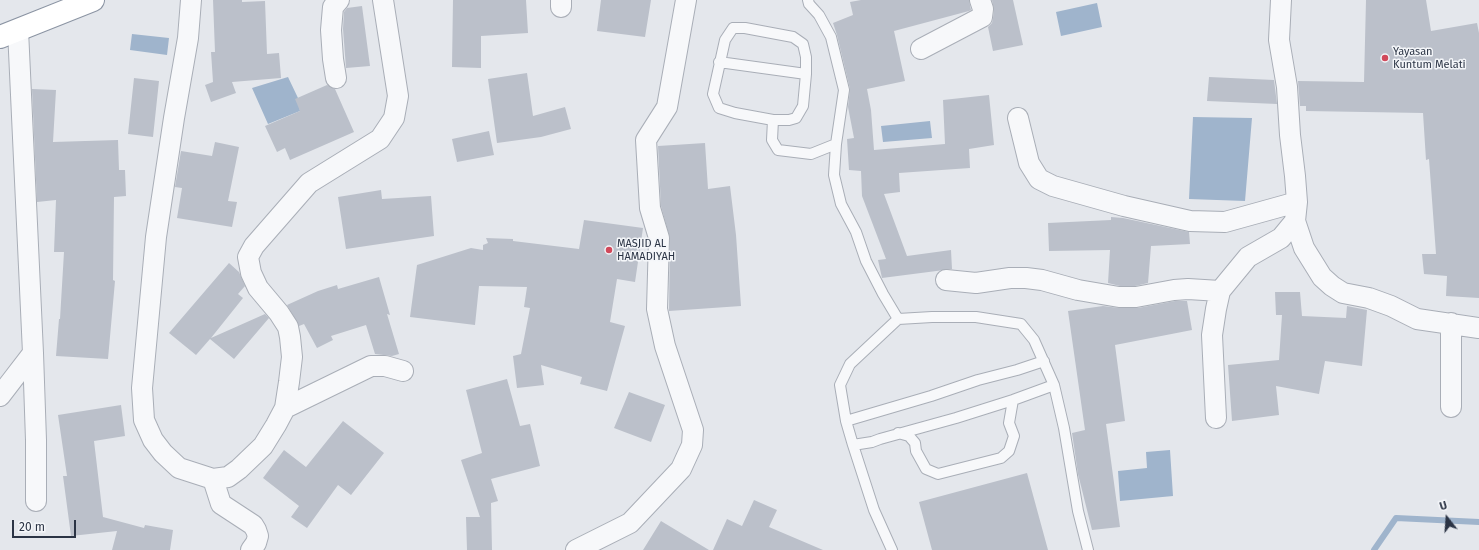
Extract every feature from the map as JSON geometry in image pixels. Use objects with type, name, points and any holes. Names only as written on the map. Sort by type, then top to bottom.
[{"type":"highway","points":[[9,34],[93,0]]},
{"type":"street","points":[[191,0],[188,38],[156,237],[142,388],[144,420],[153,440],[163,453],[179,468],[213,479],[228,477],[239,469],[263,446],[285,408],[290,382],[291,363],[288,327],[279,312],[258,288],[248,256],[254,246],[309,183],[380,139],[394,118],[398,96],[383,0]]},
{"type":"street","points":[[336,78],[332,59],[331,30],[333,7],[339,0]]},
{"type":"street","points":[[576,550],[630,523],[682,469],[692,446],[693,430],[665,346],[657,309],[659,238],[650,208],[646,140],[667,107],[686,0]]},
{"type":"street","points":[[921,48],[982,17],[983,9],[980,0]]},
{"type":"street","points":[[1281,0],[1280,40],[1288,86],[1296,211],[1304,248],[1322,277],[1343,293],[1369,298],[1417,318],[1479,328]]},
{"type":"street","points":[[9,34],[33,353],[36,440],[36,502]]},
{"type":"street","points":[[1018,118],[1029,163],[1039,179],[1053,186],[1124,206],[1190,221],[1225,222],[1296,211]]},
{"type":"street","points":[[1216,418],[1212,335],[1220,291],[1248,257],[1281,238],[1296,211]]},
{"type":"street","points":[[946,280],[976,283],[1010,278],[1026,278],[1042,280],[1078,290],[1119,297],[1136,297],[1181,290],[1220,291]]},
{"type":"street","points":[[1451,324],[1451,407]]},
{"type":"street","points":[[0,396],[33,353]]},
{"type":"street","points":[[285,408],[371,366],[386,366],[403,371]]},
{"type":"street","points":[[213,479],[221,504],[253,525],[256,530],[258,536],[256,543],[251,550]]},
{"type":"lane","points":[[808,0],[809,4],[819,15],[831,37],[844,90],[836,144],[834,175],[840,204],[856,232],[866,261],[898,319]]},
{"type":"lane","points":[[733,28],[745,28],[793,37],[803,44],[806,57],[803,106],[796,118],[789,120],[773,120],[735,113],[719,108],[713,94],[719,62],[725,40],[733,28]]},
{"type":"lane","points":[[719,62],[806,74]]},
{"type":"lane","points":[[773,120],[772,140],[778,150],[811,154],[836,144]]},
{"type":"lane","points":[[892,550],[874,510],[853,445],[846,420],[840,385],[850,364],[898,319],[976,317],[1021,324],[1034,340],[1054,385],[1064,428],[1078,511],[1088,550]]},
{"type":"lane","points":[[846,420],[931,396],[985,378],[1044,361]]},
{"type":"lane","points":[[853,445],[872,442],[898,433],[956,418],[1054,385]]},
{"type":"lane","points":[[898,433],[909,436],[915,443],[916,451],[926,469],[938,474],[1001,458],[1009,451],[1014,436],[1009,423],[1013,400]]},
{"type":"water","points":[[1097,3],[1102,27],[1061,36],[1056,12]]},
{"type":"water","points":[[132,34],[169,38],[167,55],[130,50]]},
{"type":"water","points":[[288,77],[298,98],[300,111],[268,124],[252,88]]},
{"type":"water","points":[[1193,117],[1252,118],[1245,201],[1189,199]]},
{"type":"water","points":[[930,121],[932,138],[883,142],[881,126]]},
{"type":"water","points":[[1170,450],[1173,496],[1120,501],[1118,471],[1147,468],[1146,452]]},
{"type":"building","points":[[213,0],[242,0],[242,2],[265,1],[267,54],[279,53],[281,78],[232,82],[236,93],[211,102],[205,85],[213,82],[211,52],[215,52]]},
{"type":"building","points":[[453,0],[526,0],[528,33],[481,36],[481,68],[452,67]]},
{"type":"building","points":[[601,0],[651,0],[645,37],[597,31]]},
{"type":"building","points":[[861,0],[969,0],[971,10],[969,11],[894,31],[905,81],[867,89],[871,110],[874,150],[945,144],[943,100],[989,95],[994,145],[969,149],[970,168],[899,173],[900,192],[884,194],[907,256],[951,250],[952,269],[882,278],[878,260],[886,259],[862,196],[861,171],[849,170],[847,139],[854,138],[848,107],[850,89],[833,23],[853,15],[850,2]]},
{"type":"building","points":[[992,0],[1013,0],[1023,45],[993,51],[988,27],[992,23],[993,18],[994,10]]},
{"type":"building","points":[[1366,0],[1426,0],[1431,31],[1477,23],[1479,33],[1479,298],[1446,296],[1447,276],[1424,274],[1422,254],[1436,254],[1429,159],[1426,160],[1423,113],[1306,111],[1306,106],[1300,106],[1298,81],[1364,82]]},
{"type":"building","points":[[362,6],[370,66],[346,68],[343,29],[344,12],[347,8]]},
{"type":"building","points":[[527,73],[533,116],[565,107],[571,129],[541,137],[497,143],[488,79]]},
{"type":"building","points":[[1209,77],[1274,80],[1277,104],[1207,101]]},
{"type":"building","points":[[134,78],[159,81],[153,137],[128,134]]},
{"type":"building","points":[[327,85],[335,89],[354,132],[290,160],[285,148],[277,152],[265,126],[300,111],[295,99]]},
{"type":"building","points":[[32,89],[56,90],[53,142],[118,140],[119,170],[125,170],[126,196],[114,197],[113,280],[115,281],[108,359],[56,356],[64,252],[54,252],[56,200],[37,202]]},
{"type":"building","points":[[489,131],[494,155],[457,162],[452,139]]},
{"type":"building","points":[[215,142],[239,147],[228,201],[237,202],[232,227],[177,218],[182,188],[175,187],[181,151],[212,156]]},
{"type":"building","points":[[705,143],[708,189],[730,186],[736,235],[741,306],[669,311],[670,238],[661,206],[658,146]]},
{"type":"building","points":[[381,190],[382,199],[431,196],[434,236],[346,249],[338,197]]},
{"type":"building","points":[[1111,217],[1123,218],[1189,232],[1190,244],[1151,246],[1148,283],[1135,286],[1120,286],[1108,283],[1110,250],[1049,251],[1048,223],[1111,220]]},
{"type":"building","points":[[584,220],[643,228],[635,282],[617,279],[610,322],[625,326],[607,391],[580,384],[582,377],[541,365],[544,385],[517,388],[513,356],[521,354],[530,308],[524,307],[527,287],[479,286],[475,325],[410,317],[417,265],[471,248],[483,250],[483,245],[488,243],[486,238],[513,239],[513,241],[579,249]]},
{"type":"building","points":[[229,263],[239,272],[245,286],[238,294],[243,298],[211,338],[265,314],[269,318],[234,359],[210,339],[196,355],[169,333]]},
{"type":"building","points":[[379,277],[390,315],[387,314],[399,354],[392,356],[375,354],[366,325],[331,336],[333,340],[317,348],[304,324],[299,326],[287,305],[318,291],[337,285],[338,289]]},
{"type":"building","points":[[1275,292],[1300,292],[1302,316],[1346,318],[1347,306],[1367,310],[1362,366],[1325,361],[1319,394],[1276,386],[1279,415],[1232,421],[1228,365],[1279,360],[1282,315],[1276,315]]},
{"type":"building","points":[[1175,301],[1187,301],[1192,330],[1115,345],[1125,421],[1106,424],[1120,527],[1092,530],[1078,474],[1072,433],[1085,430],[1068,311],[1103,306],[1138,308]]},
{"type":"building","points":[[507,379],[520,426],[530,424],[540,466],[491,479],[498,501],[491,503],[492,550],[467,550],[466,517],[480,517],[461,460],[482,453],[466,390]]},
{"type":"building","points":[[629,392],[665,405],[651,442],[614,428]]},
{"type":"building","points":[[121,405],[125,436],[94,441],[103,517],[144,528],[145,525],[173,530],[170,550],[112,550],[117,531],[71,536],[63,476],[67,476],[58,415]]},
{"type":"building","points":[[343,421],[384,453],[351,495],[338,485],[307,528],[291,517],[299,506],[263,478],[284,450],[306,467]]},
{"type":"building","points":[[1027,473],[1048,550],[932,550],[919,502]]},
{"type":"building","points":[[754,500],[777,510],[769,527],[823,550],[713,550],[727,519],[742,526]]},
{"type":"building","points":[[661,521],[709,550],[643,550]]},
{"type":"waterway","points":[[1374,550],[1396,518],[1479,522]]},
{"type":"place","name":"Yayasan Kuntum Melati","points":[[1385,58]]},
{"type":"place","name":"MASJID AL HAMADIYAH","points":[[609,250]]}]
